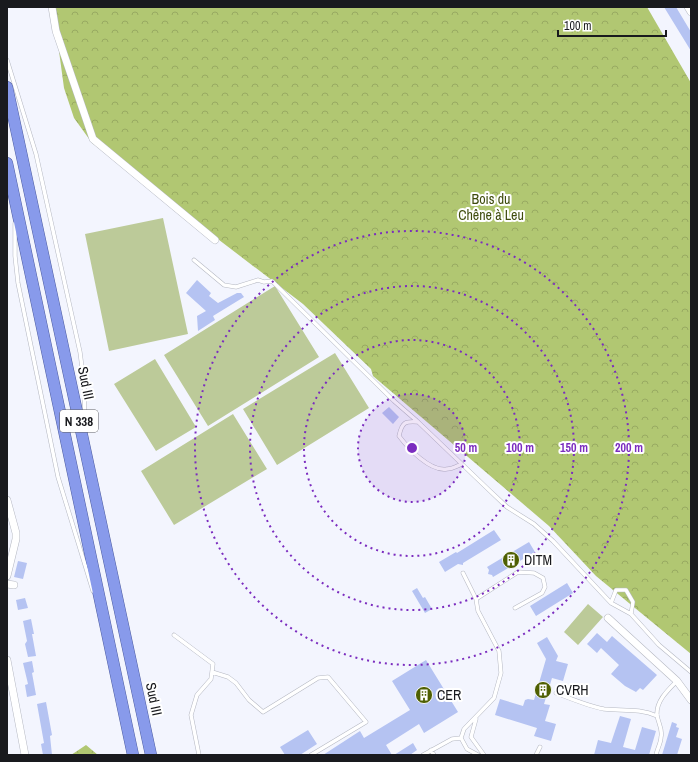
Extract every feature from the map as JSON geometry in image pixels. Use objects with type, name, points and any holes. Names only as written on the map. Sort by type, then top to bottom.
[{"type":"highway","name":"Sud III","points":[[7,87],[151,755]]},
{"type":"highway","name":"N 338","points":[[7,163],[133,755]]},
{"type":"street","points":[[52,7],[56,31],[93,139],[215,240]]},
{"type":"street","points":[[688,7],[691,12]]},
{"type":"street","points":[[7,500],[16,533],[16,539],[7,576]]},
{"type":"street","points":[[608,618],[677,681],[691,700]]},
{"type":"street","points":[[7,660],[9,680],[25,755]]},
{"type":"lane","points":[[7,60],[36,154],[80,352],[84,383],[86,454]]},
{"type":"lane","points":[[15,202],[15,256],[18,283],[58,477],[110,644]]},
{"type":"lane","points":[[194,260],[224,285],[236,287],[258,280],[264,282],[272,281],[394,401],[419,422],[507,507],[534,524],[553,541],[611,603],[631,614],[659,645],[691,672]]},
{"type":"lane","points":[[419,422],[407,421],[404,423],[399,436],[417,456],[435,467],[446,470],[462,464]]},
{"type":"lane","points":[[476,599],[518,572],[534,573],[543,578],[545,587],[542,593],[515,608]]},
{"type":"lane","points":[[463,573],[476,599],[478,611],[499,651],[501,673],[494,698],[464,729],[461,738],[467,749],[478,755]]},
{"type":"lane","points":[[611,603],[616,590],[626,590],[633,602],[631,614]]},
{"type":"lane","points":[[174,635],[213,664],[211,679],[197,695],[191,715],[199,755]]},
{"type":"lane","points":[[212,672],[228,677],[236,683],[249,700],[264,712],[318,678],[328,677],[366,722],[310,755]]},
{"type":"lane","points":[[656,755],[662,736],[661,727],[657,716],[658,705],[666,691],[677,681]]},
{"type":"lane","points":[[556,693],[603,709],[623,709],[650,712],[657,716]]},
{"type":"lane","points":[[476,718],[471,737],[484,755]]},
{"type":"lane","points":[[423,755],[452,739],[461,738]]},
{"type":"lane","points":[[536,755],[540,747]]},
{"type":"lane","points":[[431,750],[434,755]]},
{"type":"green space","name":"Bois du Chêne à Leu","points":[[53,7],[647,7],[691,83],[691,654],[596,576],[549,526],[373,376],[371,369],[303,304],[92,143],[74,118],[64,88]]},
{"type":"green space","points":[[163,218],[188,334],[109,351],[85,234]]},
{"type":"green space","points":[[275,286],[319,357],[208,426],[164,355]]},
{"type":"green space","points":[[335,353],[369,408],[277,465],[243,409]]},
{"type":"green space","points":[[155,359],[196,427],[156,451],[114,384]]},
{"type":"green space","points":[[233,414],[267,469],[174,525],[141,471]]},
{"type":"green space","points":[[588,604],[603,617],[578,645],[564,632]]},
{"type":"green space","points":[[86,745],[98,755],[71,755]]},
{"type":"building","points":[[664,7],[676,7],[691,32],[691,51]]},
{"type":"building","points":[[197,280],[211,293],[209,296],[218,303],[237,293],[241,293],[244,297],[213,316],[215,320],[198,331],[197,316],[206,311],[186,293]]},
{"type":"building","points":[[389,407],[399,417],[393,424],[382,413]]},
{"type":"building","points":[[494,530],[501,540],[463,563],[463,565],[458,564],[445,572],[439,562],[456,552],[457,553]]},
{"type":"building","name":"DITM","points":[[529,542],[535,552],[493,577],[492,575],[488,574],[489,570],[487,567]]},
{"type":"building","points":[[18,561],[27,563],[23,579],[14,577]]},
{"type":"building","name":"DITM","points":[[567,583],[573,593],[536,616],[530,606]]},
{"type":"building","points":[[417,588],[423,598],[425,597],[432,609],[425,613],[412,591]]},
{"type":"building","points":[[25,598],[28,608],[18,610],[16,600]]},
{"type":"building","points":[[31,619],[36,656],[28,657],[25,644],[27,641],[23,621]]},
{"type":"building","points":[[597,633],[607,642],[612,636],[657,675],[643,690],[640,688],[636,692],[625,686],[611,674],[619,665],[601,648],[597,653],[587,644]]},
{"type":"building","name":"CVRH","points":[[547,637],[558,656],[556,661],[568,664],[563,681],[552,678],[544,704],[550,705],[545,721],[556,724],[551,741],[534,736],[537,728],[495,715],[500,699],[523,706],[525,700],[534,700],[546,659],[537,643]]},
{"type":"building","name":"CER","points":[[426,660],[458,712],[424,733],[419,724],[386,745],[392,755],[323,755],[360,731],[364,738],[410,710],[392,681]]},
{"type":"building","points":[[32,661],[34,672],[32,673],[36,695],[27,697],[25,685],[28,684],[23,663]]},
{"type":"building","points":[[46,702],[52,735],[50,736],[52,755],[43,755],[41,744],[44,743],[37,704]]},
{"type":"building","points":[[620,716],[631,719],[623,747],[635,750],[642,727],[656,731],[649,755],[594,755],[598,740],[611,743]]},
{"type":"building","points":[[672,722],[677,724],[676,727],[679,728],[676,737],[682,739],[677,755],[662,755]]},
{"type":"building","points":[[308,730],[317,744],[300,755],[285,755],[280,747]]},
{"type":"building","points":[[413,743],[417,750],[410,755],[394,755]]},
{"type":"place","name":"DITM","points":[[511,560]]},
{"type":"place","name":"CVRH","points":[[543,690]]},
{"type":"place","name":"CER","points":[[424,695]]}]
